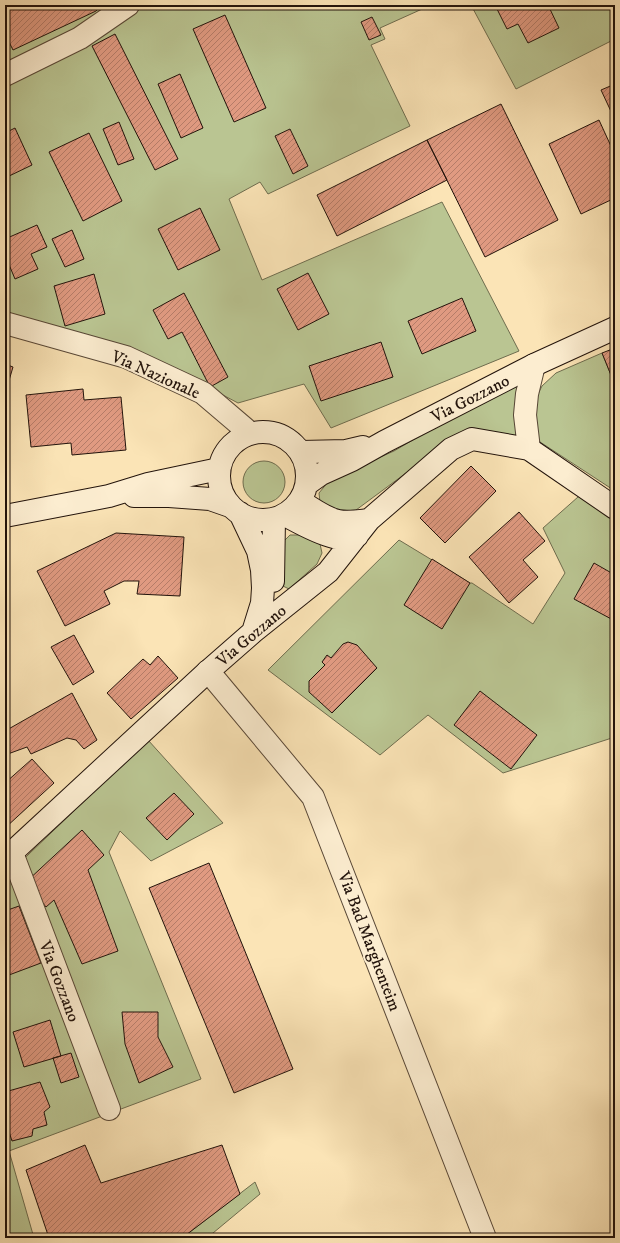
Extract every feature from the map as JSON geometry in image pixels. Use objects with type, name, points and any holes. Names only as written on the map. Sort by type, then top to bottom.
[{"type":"street","points":[[5,74],[80,38],[128,5]]},
{"type":"street","name":"Via Nazionale","points":[[5,323],[126,357],[203,393],[250,433]]},
{"type":"street","name":"Via Gozzano","points":[[291,505],[321,474],[352,460],[534,365],[615,328]]},
{"type":"street","name":"Via Gozzano","points":[[109,1109],[8,856],[208,671],[253,632],[328,572],[363,528],[451,449],[472,439],[529,449],[525,415],[527,394],[534,365]]},
{"type":"street","points":[[262,431],[273,432],[284,436],[294,443],[306,462],[307,473],[291,505],[269,612],[253,632],[262,603],[262,570],[258,552],[235,510],[223,495],[219,482],[219,469],[222,457],[229,446],[239,438],[250,433],[262,431]]},
{"type":"street","name":"Via Gozzano","points":[[301,452],[346,451],[384,442]]},
{"type":"street","points":[[529,449],[615,508]]},
{"type":"street","points":[[5,516],[109,496],[148,484],[219,469]]},
{"type":"street","points":[[109,496],[169,496],[210,499],[250,518],[262,520],[291,505]]},
{"type":"street","points":[[291,505],[324,534],[335,537],[346,537],[363,528]]},
{"type":"street","name":"Via Bad Marghenteim","points":[[208,671],[313,797],[485,1238]]},
{"type":"green space","points":[[5,5],[125,5],[5,73]]},
{"type":"green space","points":[[131,5],[431,5],[380,28],[385,39],[371,45],[410,126],[268,194],[260,182],[229,199],[262,280],[442,202],[519,351],[331,428],[304,384],[238,403],[174,369],[5,315],[5,76]]},
{"type":"green space","points":[[471,5],[615,5],[615,39],[516,89]]},
{"type":"green space","points":[[602,353],[615,385],[615,491],[537,440],[534,402],[542,386],[556,373]]},
{"type":"green space","points":[[519,383],[516,408],[516,437],[452,439],[352,513],[346,515],[320,502],[319,493],[333,476],[351,470],[394,451],[445,421]]},
{"type":"green space","points":[[260,461],[268,461],[276,464],[282,470],[285,482],[282,494],[276,500],[268,503],[260,503],[252,500],[246,494],[243,486],[243,478],[246,470],[252,464]]},
{"type":"green space","points":[[587,489],[615,508],[615,737],[503,773],[428,715],[380,755],[268,670],[399,540],[472,583],[533,624],[565,573],[543,528]]},
{"type":"green space","points":[[290,535],[311,535],[320,544],[322,553],[317,564],[289,589],[283,586],[280,568],[284,541]]},
{"type":"green space","points":[[148,740],[223,823],[151,861],[120,831],[109,852],[201,1079],[9,1151],[34,1238],[5,1238],[5,877]]},
{"type":"green space","points":[[255,1182],[260,1194],[207,1238],[182,1238]]},
{"type":"building","points":[[5,5],[102,5],[96,11],[13,50],[5,34]]},
{"type":"building","points":[[495,5],[548,5],[559,28],[528,43],[518,24],[507,29]]},
{"type":"building","points":[[225,15],[266,108],[234,122],[193,29]]},
{"type":"building","points":[[372,17],[381,35],[369,40],[361,22]]},
{"type":"building","points":[[115,34],[178,159],[155,170],[92,46]]},
{"type":"building","points":[[180,74],[203,128],[181,138],[158,84]]},
{"type":"building","points":[[615,84],[615,120],[601,90]]},
{"type":"building","points":[[501,104],[558,220],[485,257],[427,140]]},
{"type":"building","points":[[599,120],[615,155],[615,198],[581,214],[549,144]]},
{"type":"building","points":[[119,122],[134,159],[118,165],[103,129]]},
{"type":"building","points":[[15,128],[32,165],[7,177],[5,174],[5,133]]},
{"type":"building","points":[[290,129],[308,166],[293,174],[275,136]]},
{"type":"building","points":[[89,133],[122,201],[83,221],[49,152]]},
{"type":"building","points":[[427,140],[447,180],[337,236],[317,195]]},
{"type":"building","points":[[200,208],[220,250],[178,270],[158,229]]},
{"type":"building","points":[[37,225],[47,247],[31,254],[38,269],[15,279],[5,255],[5,239]]},
{"type":"building","points":[[72,230],[84,259],[65,267],[52,239]]},
{"type":"building","points":[[308,273],[329,314],[298,330],[277,289]]},
{"type":"building","points":[[94,274],[105,314],[65,326],[54,286]]},
{"type":"building","points":[[184,293],[228,377],[210,387],[182,332],[168,339],[153,310]]},
{"type":"building","points":[[462,298],[476,331],[422,354],[408,321]]},
{"type":"building","points":[[381,342],[393,377],[321,401],[309,366]]},
{"type":"building","points":[[615,348],[615,385],[602,353]]},
{"type":"building","points":[[5,364],[13,367],[5,394]]},
{"type":"building","points":[[83,389],[84,400],[121,397],[126,450],[72,455],[71,443],[31,447],[26,395]]},
{"type":"building","points":[[471,466],[496,491],[445,543],[420,518]]},
{"type":"building","points":[[519,512],[545,541],[523,560],[538,577],[509,603],[469,557]]},
{"type":"building","points":[[116,533],[184,537],[180,596],[137,594],[139,581],[124,581],[104,591],[110,604],[65,626],[37,571]]},
{"type":"building","points":[[432,559],[470,583],[442,629],[404,605]]},
{"type":"building","points":[[594,563],[615,575],[615,621],[574,599]]},
{"type":"building","points":[[74,635],[94,672],[73,685],[51,647]]},
{"type":"building","points":[[348,642],[357,645],[377,668],[332,713],[309,692],[309,681],[325,665],[322,662],[327,655],[331,658],[343,644]]},
{"type":"building","points":[[158,656],[178,678],[131,719],[107,693],[143,659],[150,665]]},
{"type":"building","points":[[480,691],[537,735],[511,769],[454,725]]},
{"type":"building","points":[[72,693],[97,740],[84,749],[76,740],[67,738],[31,754],[27,747],[5,755],[5,731]]},
{"type":"building","points":[[32,759],[54,783],[5,828],[5,783]]},
{"type":"building","points":[[174,793],[194,814],[167,840],[146,818]]},
{"type":"building","points":[[82,830],[104,855],[88,870],[118,951],[82,964],[54,900],[46,907],[26,882]]},
{"type":"building","points":[[209,863],[293,1069],[234,1093],[149,888]]},
{"type":"building","points":[[19,906],[41,963],[9,975],[5,965],[5,911]]},
{"type":"building","points":[[122,1012],[158,1012],[158,1037],[173,1067],[139,1083],[125,1044]]},
{"type":"building","points":[[50,1020],[61,1056],[24,1067],[13,1032]]},
{"type":"building","points":[[71,1053],[79,1077],[61,1083],[53,1058]]},
{"type":"building","points":[[40,1082],[50,1107],[44,1112],[47,1125],[33,1129],[32,1136],[12,1141],[5,1119],[5,1092]]},
{"type":"building","points":[[85,1145],[101,1183],[222,1145],[240,1194],[182,1238],[49,1238],[26,1170]]}]
